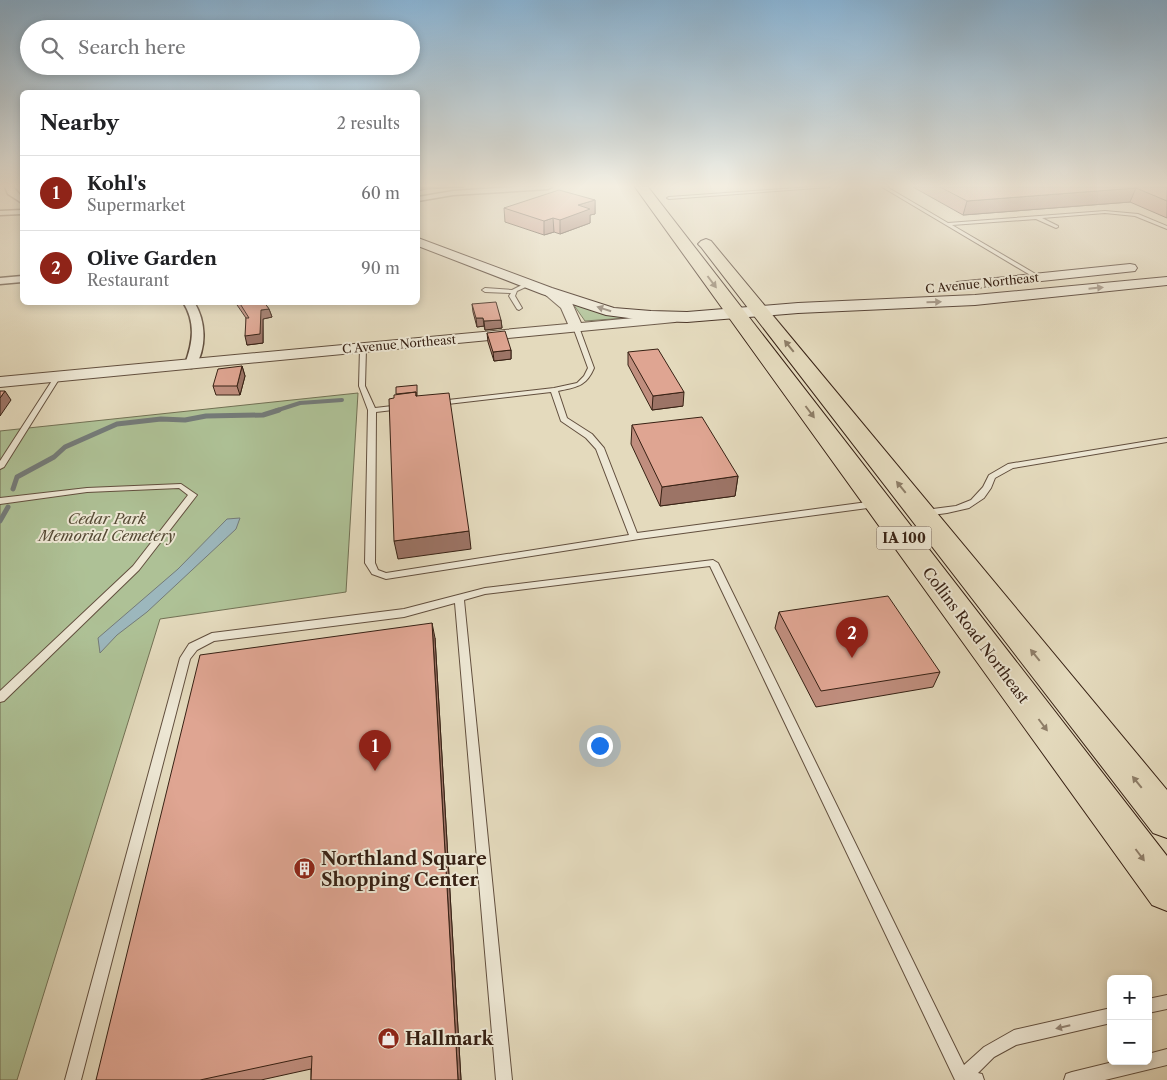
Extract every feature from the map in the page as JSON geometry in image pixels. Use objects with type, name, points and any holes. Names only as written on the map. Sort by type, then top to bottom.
[{"type":"highway","name":"Collins Road Northeast","points":[[684,237],[922,514],[1167,820]]},
{"type":"highway","name":"Collins Road Northeast","points":[[700,237],[748,312],[878,503],[1167,890]]},
{"type":"main road","points":[[420,243],[546,291],[612,312],[687,317]]},
{"type":"main road","name":"C Avenue Northeast","points":[[798,308],[934,288],[1148,267]]},
{"type":"main road","name":"C Avenue Northeast","points":[[687,317],[798,308],[982,299],[1167,281]]},
{"type":"street","points":[[0,281],[20,279]]},
{"type":"street","points":[[546,291],[567,306],[576,327]]},
{"type":"street","points":[[190,305],[194,311],[199,335],[191,364]]},
{"type":"street","name":"C Avenue Northeast","points":[[0,382],[687,317]]},
{"type":"lane","points":[[971,237],[1037,277]]},
{"type":"lane","points":[[485,290],[514,292],[528,284]]},
{"type":"lane","points":[[514,292],[512,296],[519,308]]},
{"type":"lane","points":[[429,404],[554,390],[579,384],[587,377],[591,368],[576,327]]},
{"type":"lane","points":[[363,348],[362,386],[372,410],[370,563],[375,572],[386,576],[634,537],[878,503]]},
{"type":"lane","points":[[0,467],[58,376]]},
{"type":"lane","points":[[554,390],[564,419],[588,436],[600,448],[634,537]]},
{"type":"lane","points":[[372,410],[410,406]]},
{"type":"lane","points":[[922,514],[953,509],[974,503],[986,491],[992,476],[1011,466],[1167,440]]},
{"type":"lane","points":[[0,501],[87,490],[181,486],[193,495],[136,568],[0,698]]},
{"type":"lane","points":[[73,1080],[185,658],[193,647],[212,637],[404,613],[485,591],[713,563],[967,1079],[989,1052],[1014,1038],[1107,1016]]},
{"type":"lane","points":[[458,598],[504,1080]]},
{"type":"lane","points":[[1152,1005],[1167,1002]]},
{"type":"lane","points":[[1072,1080],[1167,1057]]},
{"type":"green space","points":[[571,301],[624,317],[625,318],[585,321]]},
{"type":"green space","name":"Cedar Park Memorial Cemetery","points":[[358,393],[346,592],[160,619],[17,1080],[0,1080],[0,431]]},
{"type":"water","points":[[240,518],[236,529],[147,612],[117,635],[100,653],[98,638],[178,569],[227,519]]},
{"type":"building","points":[[496,302],[501,320],[484,321],[483,318],[476,318],[472,304]]},
{"type":"building","points":[[241,305],[266,305],[269,309],[261,310],[260,334],[245,336],[246,318],[249,318]]},
{"type":"building","points":[[505,331],[511,350],[493,352],[487,333]]},
{"type":"building","points":[[658,349],[684,392],[653,396],[628,352]]},
{"type":"building","points":[[242,366],[237,386],[213,386],[218,369]]},
{"type":"building","points":[[417,385],[417,396],[416,392],[396,394],[396,387]]},
{"type":"building","points":[[0,391],[5,391],[0,398]]},
{"type":"building","points":[[416,392],[416,396],[449,393],[469,531],[394,541],[389,399],[394,398],[394,395]]},
{"type":"building","points":[[702,417],[738,476],[662,487],[632,425]]},
{"type":"building","points":[[888,596],[940,672],[821,691],[779,612]]},
{"type":"building","name":"Northland Square Shopping Center","points":[[432,623],[458,1080],[311,1080],[312,1056],[200,1080],[96,1080],[200,655]]},
{"type":"waterway","points":[[275,411],[300,403],[342,400]]},
{"type":"waterway","points":[[13,489],[17,477],[54,457],[65,447],[117,424],[161,419],[185,420],[206,416],[263,415],[279,410]]},
{"type":"waterway","points":[[0,521],[8,507]]},
{"type":"place","name":"Olive Garden","points":[[852,658]]},
{"type":"place","name":"Kohl's","points":[[375,771]]},
{"type":"place","name":"Northland Square Shopping Center","points":[[305,869]]},
{"type":"place","name":"Hallmark","points":[[389,1039]]}]
